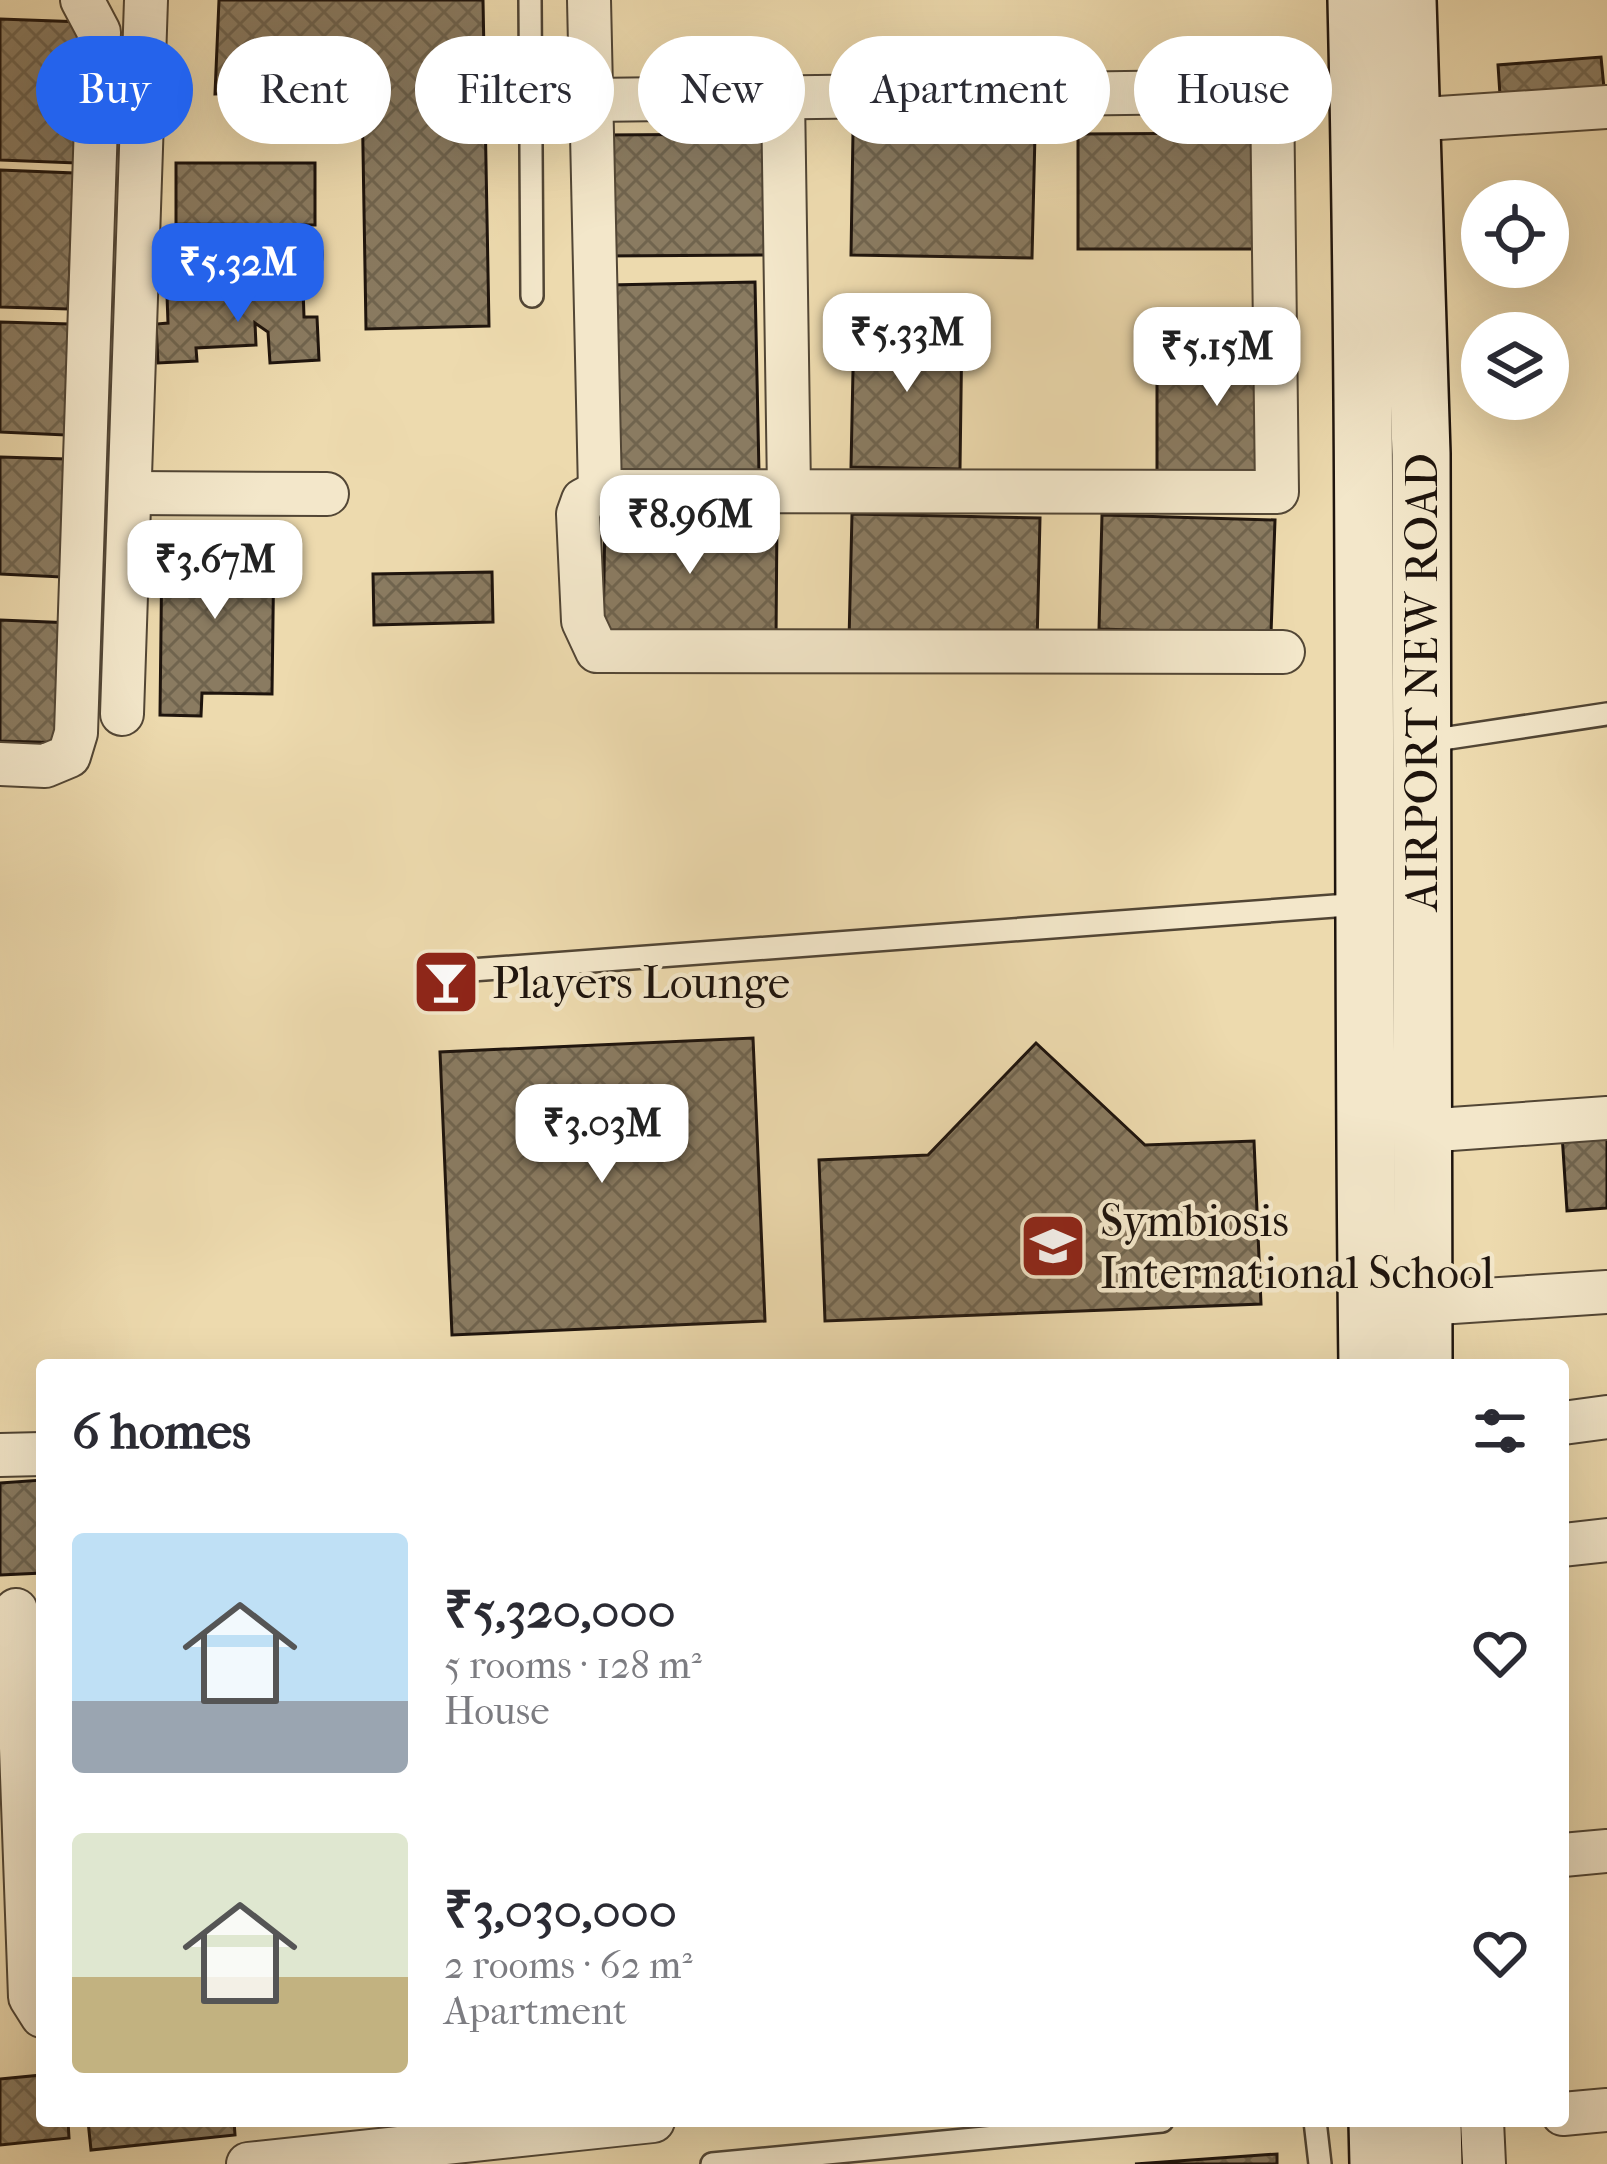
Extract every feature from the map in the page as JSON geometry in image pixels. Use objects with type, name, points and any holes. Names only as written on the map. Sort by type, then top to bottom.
[{"type":"main road","name":"AIRPORT NEW ROAD","points":[[1357,0],[1367,455],[1362,904],[1368,1359]]},
{"type":"main road","name":"AIRPORT NEW ROAD","points":[[1407,0],[1421,454],[1423,1359]]},
{"type":"main road","points":[[1378,2127],[1379,2164]]},
{"type":"main road","points":[[1432,2127],[1433,2164]]},
{"type":"street","points":[[0,764],[44,766],[68,756],[76,733],[99,32],[82,0]]},
{"type":"street","points":[[122,714],[146,0]]},
{"type":"street","points":[[589,0],[590,36]]},
{"type":"street","points":[[805,97],[1272,91],[1276,492],[600,491],[583,500],[578,514],[583,621],[598,651],[1283,652]]},
{"type":"street","points":[[1409,120],[1607,106]]},
{"type":"street","points":[[592,144],[600,491]]},
{"type":"street","points":[[784,144],[789,489]]},
{"type":"street","points":[[141,254],[301,255]]},
{"type":"street","points":[[131,494],[327,494]]},
{"type":"street","points":[[1423,1131],[1607,1118]]},
{"type":"street","points":[[1423,1304],[1607,1292]]},
{"type":"street","points":[[1569,1422],[1607,1418]]},
{"type":"street","points":[[0,1455],[36,1454]]},
{"type":"street","points":[[1569,1544],[1607,1540]]},
{"type":"street","points":[[19,1610],[30,1997],[36,2006]]},
{"type":"street","points":[[1569,1855],[1607,1851]]},
{"type":"street","points":[[1569,2113],[1607,2110]]},
{"type":"street","points":[[248,2164],[596,2127]]},
{"type":"street","points":[[1482,2127],[1484,2164]]},
{"type":"lane","points":[[530,0],[532,296]]},
{"type":"lane","points":[[1421,742],[1607,714]]},
{"type":"lane","points":[[444,971],[1362,904]]},
{"type":"lane","points":[[712,2164],[1099,2127]]},
{"type":"lane","points":[[1316,2127],[1320,2164]]},
{"type":"building","points":[[219,0],[483,0],[484,36],[415,36],[415,144],[486,144],[489,326],[366,329],[363,144],[391,144],[391,36],[217,36]]},
{"type":"building","points":[[0,19],[82,22],[81,36],[36,36],[36,144],[77,144],[76,163],[0,160]]},
{"type":"building","points":[[1601,57],[1604,88],[1500,95],[1498,65]]},
{"type":"building","points":[[1110,134],[1134,134],[1134,144],[1254,144],[1253,249],[1078,249],[1078,144],[1110,144]]},
{"type":"building","points":[[614,135],[638,135],[638,144],[774,144],[774,255],[602,256],[602,144],[614,144]]},
{"type":"building","points":[[853,144],[1035,144],[1032,258],[851,255]]},
{"type":"building","points":[[176,163],[315,163],[315,225],[176,224]]},
{"type":"building","points":[[0,170],[74,173],[68,309],[0,307]]},
{"type":"building","points":[[755,282],[759,473],[613,476],[609,285]]},
{"type":"building","points":[[303,288],[304,317],[317,317],[319,360],[270,363],[268,332],[255,323],[256,345],[196,348],[197,361],[158,363],[156,324],[168,323],[167,295]]},
{"type":"building","points":[[0,322],[69,324],[65,435],[0,432]]},
{"type":"building","points":[[854,322],[962,323],[960,469],[851,467]]},
{"type":"building","points":[[1277,326],[1277,492],[1157,492],[1157,327]]},
{"type":"building","points":[[0,457],[66,459],[61,577],[0,574]]},
{"type":"building","points":[[605,513],[777,515],[776,641],[603,639]]},
{"type":"building","points":[[852,514],[1040,518],[1037,645],[849,641]]},
{"type":"building","points":[[1102,515],[1275,520],[1271,634],[1099,629]]},
{"type":"building","points":[[162,542],[274,543],[272,694],[202,693],[201,716],[160,715]]},
{"type":"building","points":[[492,572],[493,622],[374,625],[373,574]]},
{"type":"building","points":[[0,620],[72,623],[67,743],[0,741]]},
{"type":"building","points":[[753,1038],[765,1321],[452,1335],[440,1052]]},
{"type":"building","points":[[1036,1043],[1145,1145],[1254,1141],[1261,1304],[825,1321],[819,1160],[928,1155]]},
{"type":"building","points":[[1607,1130],[1607,1208],[1567,1211],[1562,1134]]},
{"type":"building","points":[[36,1480],[36,1573],[0,1575],[0,1483]]},
{"type":"building","points":[[36,2076],[36,2127],[68,2127],[69,2138],[0,2145],[0,2079]]},
{"type":"building","points":[[89,2127],[234,2127],[235,2135],[91,2150]]},
{"type":"building","points":[[1277,2154],[1277,2164],[1135,2164]]},
{"type":"place","name":"Players Lounge","points":[[446,982]]},
{"type":"place","name":"Symbiosis International School","points":[[1053,1246]]}]
